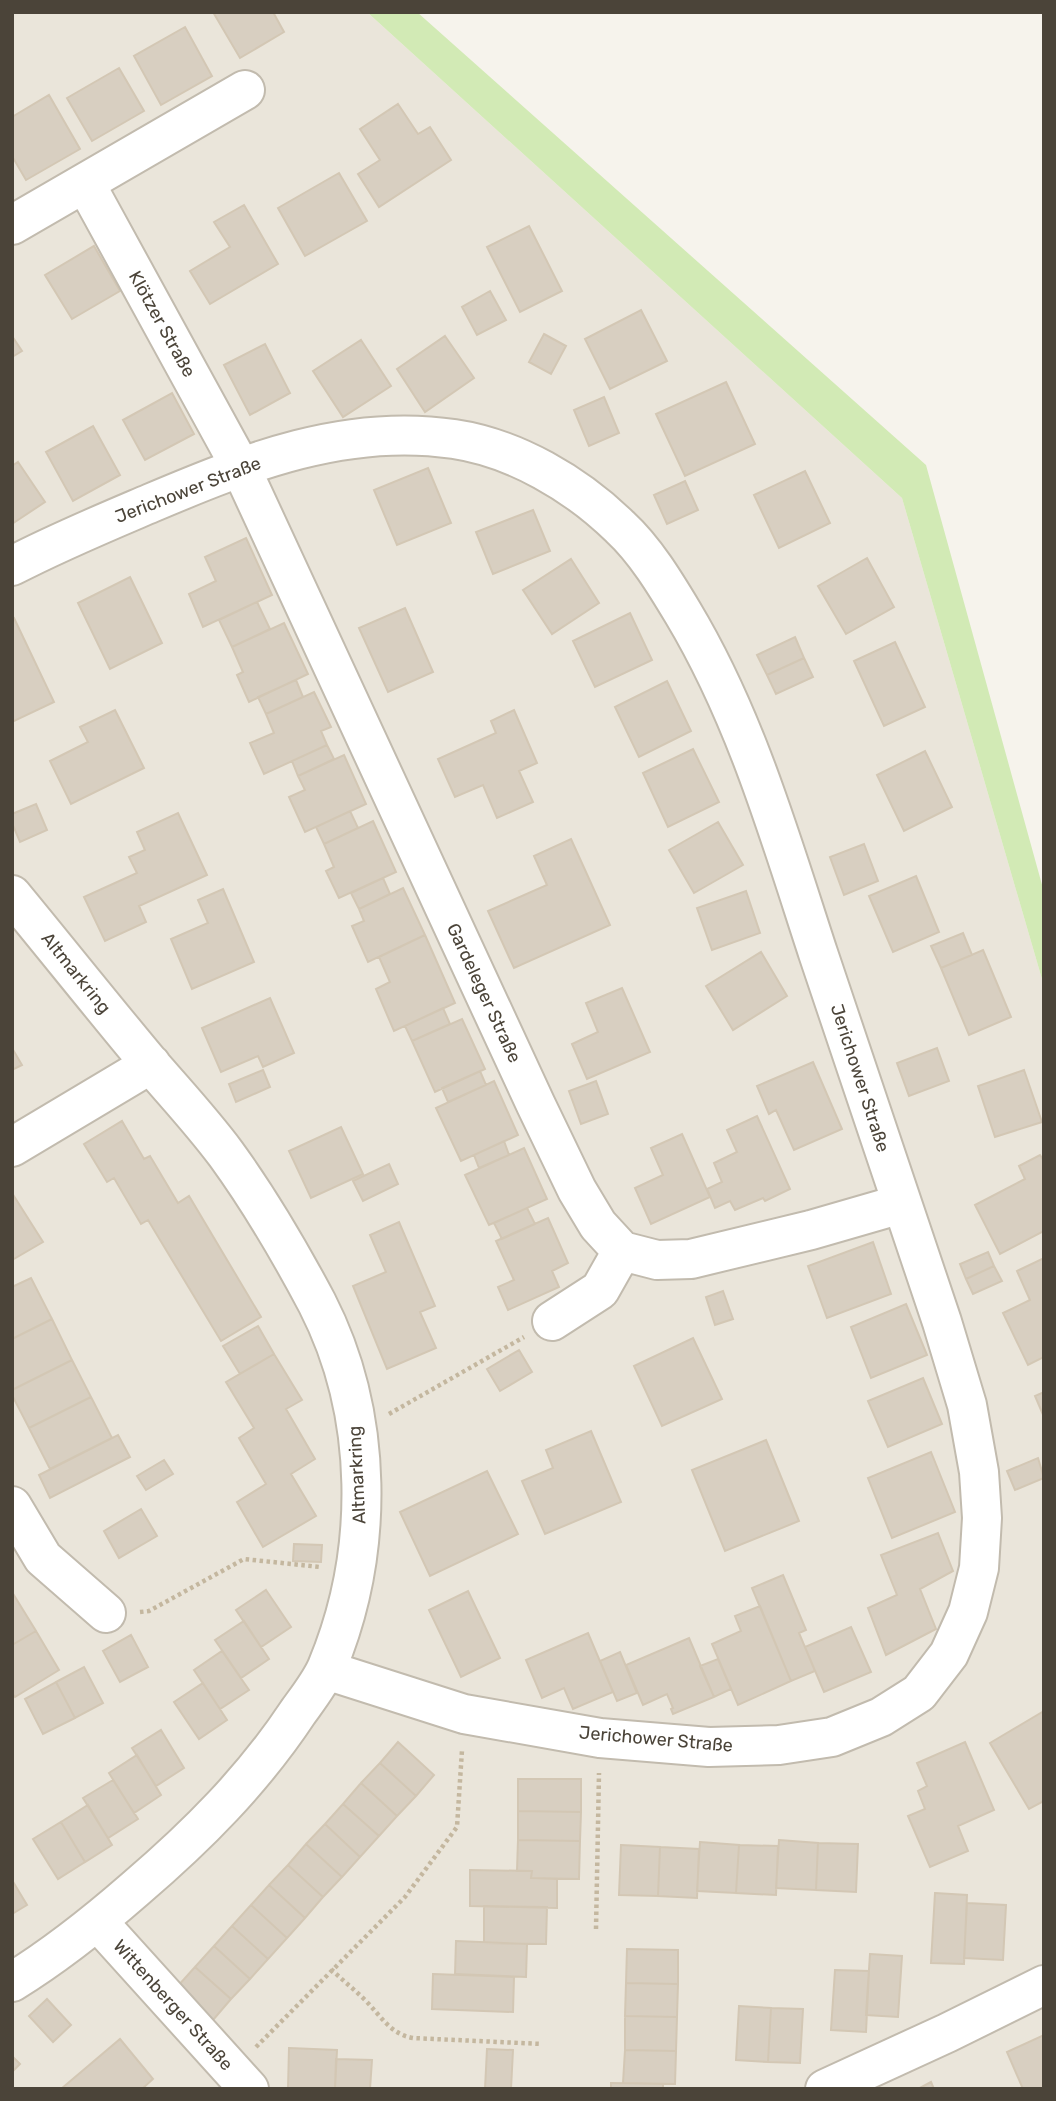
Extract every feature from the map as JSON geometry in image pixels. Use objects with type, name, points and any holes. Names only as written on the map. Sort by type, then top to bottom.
[{"type":"street","points":[[12,225],[245,90]]},
{"type":"street","name":"Klötzer Straße","points":[[85,183],[240,466]]},
{"type":"street","name":"Jerichower Straße","points":[[12,566],[57,543],[240,466],[330,441],[387,435],[454,439],[502,452],[560,479],[621,527],[665,583],[703,646],[737,721],[770,808],[967,1405],[979,1472],[982,1518],[979,1568],[968,1612],[949,1654],[919,1693],[881,1717],[832,1737],[779,1745],[709,1747],[600,1738],[464,1714],[326,1670]]},
{"type":"street","name":"Gardeleger Straße","points":[[240,466],[577,1190],[598,1224],[622,1251]]},
{"type":"street","name":"Altmarkring","points":[[12,895],[226,1153],[318,1304],[345,1369],[357,1432],[361,1530],[355,1571],[343,1620],[326,1670],[279,1741],[232,1798],[179,1852],[97,1922],[12,1982]]},
{"type":"street","points":[[12,1147],[150,1064]]},
{"type":"street","points":[[552,1321],[600,1290],[622,1251],[657,1260],[691,1259],[811,1230],[901,1203]]},
{"type":"street","points":[[12,1506],[43,1558],[106,1613]]},
{"type":"street","name":"Wittenberger Straße","points":[[97,1922],[241,2080]]},
{"type":"street","points":[[825,2089],[1044,1985]]},
{"type":"path","points":[[357,1432],[552,1321]]},
{"type":"path","points":[[106,1613],[149,1611],[244,1559],[355,1571]]},
{"type":"path","points":[[241,2080],[331,1969],[405,1897],[457,1827],[464,1714]]},
{"type":"path","points":[[596,1929],[600,1738]]},
{"type":"path","points":[[331,1969],[401,2036],[542,2044]]},
{"type":"shaded area","points":[[12,12],[367,12],[902,498],[1044,986],[1044,2089],[12,2089]]},
{"type":"green space","points":[[367,12],[417,12],[926,465],[1044,892],[1044,986],[902,498]]},
{"type":"building","points":[[213,12],[273,12],[284,32],[240,58]]},
{"type":"building","points":[[185,27],[212,76],[161,105],[134,56]]},
{"type":"building","points":[[119,68],[144,111],[92,141],[67,98]]},
{"type":"building","points":[[49,95],[80,149],[26,180],[12,156],[12,117]]},
{"type":"building","points":[[398,104],[418,134],[430,127],[451,160],[379,207],[358,174],[380,160],[360,129]]},
{"type":"building","points":[[339,173],[367,221],[305,256],[278,208]]},
{"type":"building","points":[[244,205],[278,264],[210,304],[190,271],[230,247],[214,222]]},
{"type":"building","points":[[529,226],[562,291],[520,312],[487,247]]},
{"type":"building","points":[[94,246],[120,291],[72,319],[45,275]]},
{"type":"building","points":[[490,291],[506,320],[477,335],[462,307]]},
{"type":"building","points":[[641,310],[667,361],[610,389],[585,339]]},
{"type":"building","points":[[544,334],[566,346],[551,374],[529,362]]},
{"type":"building","points":[[12,336],[22,351],[12,357]]},
{"type":"building","points":[[445,336],[474,378],[425,412],[397,369]]},
{"type":"building","points":[[361,340],[391,386],[343,417],[313,371]]},
{"type":"building","points":[[265,344],[290,393],[250,415],[224,365]]},
{"type":"building","points":[[726,382],[755,444],[685,476],[656,414]]},
{"type":"building","points":[[172,393],[194,434],[145,460],[123,420]]},
{"type":"building","points":[[604,397],[619,433],[589,446],[574,410]]},
{"type":"building","points":[[93,426],[120,475],[73,501],[46,452]]},
{"type":"building","points":[[18,462],[45,502],[12,524],[12,466]]},
{"type":"building","points":[[428,468],[451,523],[397,545],[374,490]]},
{"type":"building","points":[[805,471],[830,523],[779,548],[754,495]]},
{"type":"building","points":[[685,481],[698,510],[667,524],[654,495]]},
{"type":"building","points":[[533,510],[550,551],[493,574],[476,532]]},
{"type":"building","points":[[246,538],[272,595],[203,627],[189,594],[216,581],[205,557]]},
{"type":"building","points":[[867,558],[894,607],[846,634],[818,586]]},
{"type":"building","points":[[571,559],[599,603],[552,634],[523,590]]},
{"type":"building","points":[[130,577],[162,643],[110,669],[78,603]]},
{"type":"building","points":[[257,602],[270,629],[232,647],[219,620]]},
{"type":"building","points":[[405,608],[433,672],[388,692],[359,628]]},
{"type":"building","points":[[630,613],[652,660],[595,687],[573,641]]},
{"type":"building","points":[[14,618],[54,702],[12,722],[12,619]]},
{"type":"building","points":[[284,623],[308,674],[249,702],[237,675],[243,672],[232,647]]},
{"type":"building","points":[[795,637],[804,658],[767,675],[757,655]]},
{"type":"building","points":[[895,642],[925,707],[884,726],[854,661]]},
{"type":"building","points":[[804,658],[813,677],[776,694],[767,675]]},
{"type":"building","points":[[296,680],[303,697],[266,714],[258,697]]},
{"type":"building","points":[[667,681],[691,731],[639,757],[615,707]]},
{"type":"building","points":[[314,692],[331,727],[321,731],[327,745],[264,774],[250,743],[274,733],[266,714]]},
{"type":"building","points":[[115,710],[144,768],[71,804],[50,761],[88,742],[80,727]]},
{"type":"building","points":[[514,710],[537,763],[519,771],[533,802],[497,818],[483,785],[455,797],[438,759],[496,733],[491,721]]},
{"type":"building","points":[[327,745],[334,759],[298,776],[292,761]]},
{"type":"building","points":[[693,749],[719,802],[668,827],[643,773]]},
{"type":"building","points":[[925,751],[952,807],[904,831],[877,775]]},
{"type":"building","points":[[344,755],[366,804],[305,832],[289,797],[305,790],[298,776]]},
{"type":"building","points":[[36,804],[47,830],[20,842],[12,823],[12,814]]},
{"type":"building","points":[[350,811],[358,828],[324,844],[316,827]]},
{"type":"building","points":[[178,813],[207,875],[139,906],[146,922],[105,941],[84,897],[137,873],[129,857],[145,850],[137,832]]},
{"type":"building","points":[[373,821],[396,872],[339,898],[326,871],[334,867],[324,844]]},
{"type":"building","points":[[718,822],[743,865],[694,893],[669,850]]},
{"type":"building","points":[[571,839],[610,925],[514,968],[488,911],[547,885],[534,856]]},
{"type":"building","points":[[864,844],[878,881],[844,895],[830,857]]},
{"type":"building","points":[[916,876],[939,932],[893,952],[869,896]]},
{"type":"building","points":[[383,878],[390,894],[359,909],[351,893]]},
{"type":"building","points":[[403,888],[425,935],[368,962],[352,926],[364,921],[359,909]]},
{"type":"building","points":[[223,889],[254,962],[192,989],[171,939],[208,923],[198,900]]},
{"type":"building","points":[[746,891],[760,933],[712,950],[697,908]]},
{"type":"building","points":[[963,933],[972,955],[941,968],[931,946]]},
{"type":"building","points":[[425,935],[455,1003],[394,1031],[376,989],[390,982],[379,957]]},
{"type":"building","points":[[983,950],[1011,1017],[969,1035],[941,968]]},
{"type":"building","points":[[761,952],[787,996],[733,1030],[706,986]]},
{"type":"building","points":[[622,988],[650,1052],[587,1079],[572,1044],[598,1032],[586,1003]]},
{"type":"building","points":[[270,998],[294,1053],[263,1067],[258,1056],[221,1072],[202,1028]]},
{"type":"building","points":[[443,1008],[450,1024],[412,1041],[405,1026]]},
{"type":"building","points":[[462,1019],[485,1069],[435,1092],[412,1041]]},
{"type":"building","points":[[12,1048],[22,1065],[12,1070]]},
{"type":"building","points":[[937,1048],[949,1081],[909,1096],[897,1063]]},
{"type":"building","points":[[813,1062],[842,1129],[794,1150],[776,1110],[769,1114],[757,1086]]},
{"type":"building","points":[[263,1070],[270,1087],[236,1102],[229,1084]]},
{"type":"building","points":[[1024,1070],[1042,1122],[995,1137],[978,1086]]},
{"type":"building","points":[[480,1071],[486,1085],[448,1102],[442,1088]]},
{"type":"building","points":[[494,1081],[518,1135],[461,1161],[436,1108]]},
{"type":"building","points":[[596,1081],[608,1114],[581,1124],[569,1091]]},
{"type":"building","points":[[757,1116],[790,1189],[765,1201],[763,1198],[735,1210],[730,1201],[715,1208],[707,1189],[722,1182],[714,1163],[737,1152],[727,1130]]},
{"type":"building","points":[[122,1121],[144,1159],[150,1156],[178,1203],[189,1196],[261,1317],[221,1341],[148,1220],[141,1224],[114,1178],[107,1182],[84,1144]]},
{"type":"building","points":[[341,1127],[363,1174],[311,1198],[289,1151]]},
{"type":"building","points":[[682,1134],[710,1197],[651,1224],[635,1188],[663,1175],[651,1148]]},
{"type":"building","points":[[504,1141],[509,1155],[479,1168],[474,1155]]},
{"type":"building","points":[[524,1148],[547,1199],[489,1225],[465,1175]]},
{"type":"building","points":[[1040,1155],[1044,1161],[1044,1231],[1000,1254],[975,1205],[1025,1179],[1019,1166]]},
{"type":"building","points":[[389,1164],[398,1184],[363,1201],[353,1181]]},
{"type":"building","points":[[12,1193],[43,1242],[12,1260]]},
{"type":"building","points":[[527,1208],[535,1224],[502,1239],[494,1223]]},
{"type":"building","points":[[548,1218],[568,1263],[552,1271],[559,1287],[508,1310],[498,1287],[514,1280],[496,1241]]},
{"type":"building","points":[[399,1222],[435,1306],[420,1312],[436,1348],[387,1369],[353,1286],[386,1272],[370,1235]]},
{"type":"building","points":[[873,1242],[891,1294],[827,1318],[808,1266]]},
{"type":"building","points":[[988,1252],[994,1266],[966,1279],[960,1264]]},
{"type":"building","points":[[1044,1258],[1044,1357],[1028,1365],[1003,1313],[1030,1300],[1017,1271]]},
{"type":"building","points":[[994,1266],[1002,1281],[973,1294],[966,1279]]},
{"type":"building","points":[[31,1278],[52,1319],[12,1339],[12,1287]]},
{"type":"building","points":[[723,1291],[733,1319],[715,1325],[706,1297]]},
{"type":"building","points":[[906,1304],[927,1355],[871,1378],[851,1327]]},
{"type":"building","points":[[52,1319],[72,1360],[12,1390],[12,1339]]},
{"type":"building","points":[[258,1326],[274,1354],[240,1374],[223,1346]]},
{"type":"building","points":[[693,1338],[722,1399],[662,1426],[634,1366]]},
{"type":"building","points":[[519,1350],[532,1372],[500,1391],[487,1369]]},
{"type":"building","points":[[274,1354],[302,1400],[286,1409],[315,1459],[291,1474],[316,1516],[263,1547],[237,1502],[266,1484],[239,1438],[254,1428],[226,1382]]},
{"type":"building","points":[[72,1360],[91,1397],[29,1428],[12,1390]]},
{"type":"building","points":[[923,1378],[942,1424],[888,1447],[868,1401]]},
{"type":"building","points":[[1044,1392],[1044,1417],[1035,1396]]},
{"type":"building","points":[[91,1397],[112,1438],[50,1469],[29,1428]]},
{"type":"building","points":[[591,1431],[621,1502],[545,1534],[522,1481],[553,1468],[546,1450]]},
{"type":"building","points":[[118,1435],[130,1457],[50,1498],[39,1475]]},
{"type":"building","points":[[766,1440],[799,1521],[725,1551],[692,1470]]},
{"type":"building","points":[[931,1452],[955,1512],[892,1538],[868,1478]]},
{"type":"building","points":[[1038,1458],[1044,1478],[1015,1490],[1007,1471]]},
{"type":"building","points":[[164,1460],[173,1474],[146,1490],[137,1476]]},
{"type":"building","points":[[487,1471],[518,1534],[430,1576],[400,1512]]},
{"type":"building","points":[[141,1509],[157,1536],[119,1558],[104,1531]]},
{"type":"building","points":[[938,1533],[953,1571],[920,1589],[936,1629],[886,1655],[868,1608],[897,1595],[881,1555]]},
{"type":"building","points":[[294,1544],[322,1545],[321,1562],[293,1561]]},
{"type":"building","points":[[783,1575],[806,1630],[799,1633],[815,1671],[791,1681],[752,1588]]},
{"type":"building","points":[[266,1590],[291,1627],[261,1647],[236,1610]]},
{"type":"building","points":[[468,1591],[500,1658],[461,1677],[429,1610]]},
{"type":"building","points":[[12,1592],[36,1631],[12,1645]]},
{"type":"building","points":[[760,1606],[791,1681],[738,1705],[712,1644],[741,1631],[735,1616]]},
{"type":"building","points":[[244,1621],[269,1659],[241,1678],[215,1640]]},
{"type":"building","points":[[851,1627],[871,1672],[824,1692],[805,1647]]},
{"type":"building","points":[[36,1631],[59,1670],[15,1697],[12,1693],[12,1645]]},
{"type":"building","points":[[588,1633],[613,1692],[573,1709],[564,1688],[542,1698],[526,1660]]},
{"type":"building","points":[[131,1635],[148,1667],[120,1682],[103,1651]]},
{"type":"building","points":[[689,1638],[714,1697],[673,1714],[667,1694],[643,1705],[626,1665]]},
{"type":"building","points":[[222,1651],[249,1690],[220,1709],[194,1670]]},
{"type":"building","points":[[620,1652],[637,1693],[617,1701],[600,1661]]},
{"type":"building","points":[[718,1659],[731,1689],[714,1697],[700,1666]]},
{"type":"building","points":[[84,1667],[103,1703],[75,1718],[56,1682]]},
{"type":"building","points":[[56,1682],[75,1718],[43,1734],[25,1699]]},
{"type":"building","points":[[203,1683],[227,1720],[199,1739],[174,1702]]},
{"type":"building","points":[[1044,1711],[1044,1801],[1029,1809],[990,1743]]},
{"type":"building","points":[[161,1730],[184,1768],[156,1786],[132,1748]]},
{"type":"building","points":[[398,1742],[434,1775],[416,1796],[380,1763]]},
{"type":"building","points":[[965,1742],[994,1810],[958,1826],[968,1851],[930,1867],[908,1816],[925,1809],[918,1791],[927,1786],[917,1763]]},
{"type":"building","points":[[137,1755],[161,1795],[134,1813],[109,1773]]},
{"type":"building","points":[[380,1763],[416,1796],[397,1816],[361,1783]]},
{"type":"building","points":[[518,1779],[581,1779],[581,1812],[518,1811]]},
{"type":"building","points":[[113,1780],[138,1819],[108,1838],[83,1798]]},
{"type":"building","points":[[361,1783],[397,1816],[379,1836],[343,1804]]},
{"type":"building","points":[[343,1804],[379,1836],[360,1857],[325,1824]]},
{"type":"building","points":[[88,1805],[112,1845],[85,1862],[61,1822]]},
{"type":"building","points":[[518,1811],[581,1812],[580,1841],[518,1840]]},
{"type":"building","points":[[61,1822],[85,1862],[58,1879],[33,1839]]},
{"type":"building","points":[[325,1824],[360,1857],[342,1877],[306,1844]]},
{"type":"building","points":[[518,1840],[580,1841],[579,1879],[531,1878],[532,1871],[517,1871]]},
{"type":"building","points":[[779,1840],[818,1843],[816,1890],[776,1888]]},
{"type":"building","points":[[700,1842],[739,1845],[736,1893],[697,1891]]},
{"type":"building","points":[[818,1843],[858,1844],[856,1892],[816,1890]]},
{"type":"building","points":[[306,1844],[342,1877],[323,1897],[288,1865]]},
{"type":"building","points":[[621,1845],[660,1847],[658,1896],[619,1895]]},
{"type":"building","points":[[739,1845],[778,1846],[776,1895],[736,1893]]},
{"type":"building","points":[[660,1847],[699,1849],[697,1898],[658,1896]]},
{"type":"building","points":[[288,1865],[323,1897],[305,1918],[269,1885]]},
{"type":"building","points":[[470,1870],[532,1871],[531,1878],[557,1879],[557,1908],[470,1906]]},
{"type":"building","points":[[12,1880],[27,1905],[12,1914]]},
{"type":"building","points":[[269,1885],[305,1918],[287,1938],[251,1905]]},
{"type":"building","points":[[935,1893],[967,1895],[964,1964],[931,1963]]},
{"type":"building","points":[[967,1903],[1006,1905],[1003,1960],[964,1958]]},
{"type":"building","points":[[251,1905],[287,1938],[268,1959],[232,1926]]},
{"type":"building","points":[[484,1906],[547,1907],[546,1944],[484,1943]]},
{"type":"building","points":[[232,1926],[268,1959],[250,1979],[214,1946]]},
{"type":"building","points":[[456,1941],[527,1944],[526,1977],[455,1974]]},
{"type":"building","points":[[214,1946],[250,1979],[231,1999],[195,1967]]},
{"type":"building","points":[[627,1949],[678,1950],[678,1984],[626,1983]]},
{"type":"building","points":[[870,1954],[902,1956],[898,2017],[866,2015]]},
{"type":"building","points":[[195,1967],[231,1999],[213,2020],[177,1987]]},
{"type":"building","points":[[835,1970],[869,1971],[866,2032],[831,2030]]},
{"type":"building","points":[[433,1974],[514,1977],[513,2012],[432,2009]]},
{"type":"building","points":[[626,1983],[678,1984],[677,2017],[625,2016]]},
{"type":"building","points":[[47,1999],[71,2025],[53,2042],[29,2016]]},
{"type":"building","points":[[739,2006],[771,2008],[768,2062],[736,2060]]},
{"type":"building","points":[[771,2008],[803,2009],[800,2063],[768,2062]]},
{"type":"building","points":[[625,2016],[677,2017],[676,2051],[625,2050]]},
{"type":"building","points":[[1044,2035],[1044,2089],[1023,2089],[1007,2052]]},
{"type":"building","points":[[120,2039],[153,2079],[142,2089],[61,2089]]},
{"type":"building","points":[[289,2048],[337,2050],[335,2089],[288,2089]]},
{"type":"building","points":[[487,2049],[513,2050],[511,2089],[485,2089]]},
{"type":"building","points":[[625,2050],[676,2051],[675,2084],[623,2083]]},
{"type":"building","points":[[12,2056],[20,2064],[12,2072]]},
{"type":"building","points":[[336,2059],[372,2060],[370,2089],[335,2089]]},
{"type":"building","points":[[931,2082],[934,2089],[918,2089]]},
{"type":"building","points":[[611,2083],[663,2084],[663,2089],[611,2089]]}]
